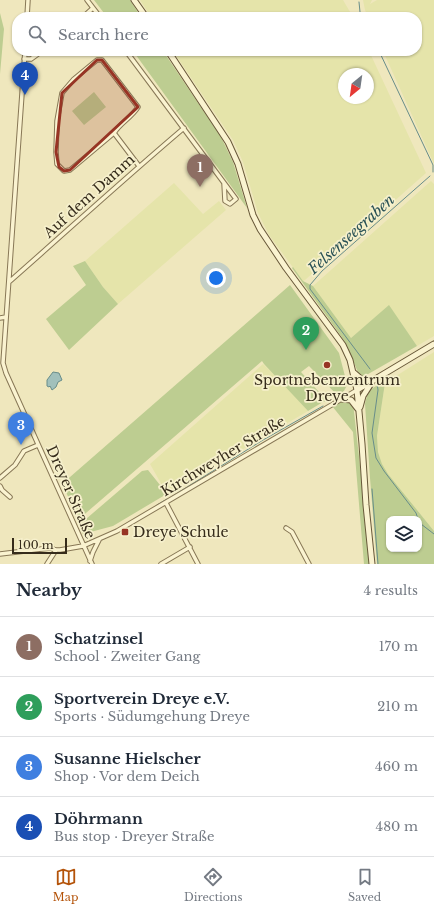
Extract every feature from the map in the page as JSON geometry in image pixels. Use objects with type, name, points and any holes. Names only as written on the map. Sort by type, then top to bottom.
[{"type":"main road","points":[[134,0],[142,12]]},
{"type":"main road","points":[[171,56],[228,142],[238,164],[253,215],[260,229],[343,345],[350,360],[357,390],[372,564]]},
{"type":"main road","name":"Kirchweyher Straße","points":[[357,390],[434,344]]},
{"type":"main road","points":[[354,373],[362,380],[367,381],[374,379]]},
{"type":"main road","points":[[359,412],[363,396],[374,379]]},
{"type":"main road","points":[[342,399],[351,400],[359,412]]},
{"type":"street","points":[[27,12],[28,0]]},
{"type":"street","points":[[87,0],[96,12]]},
{"type":"street","points":[[89,12],[93,8]]},
{"type":"street","name":"Dreyer Straße","points":[[24,56],[9,282],[1,364],[91,563]]},
{"type":"street","points":[[24,59],[31,59],[35,56]]},
{"type":"street","points":[[130,56],[236,199],[230,204],[224,201],[224,183]]},
{"type":"street","points":[[97,60],[102,60],[138,108],[117,128],[114,133],[70,170],[64,171],[57,164],[57,121],[62,93],[74,79],[97,60]]},
{"type":"street","name":"Auf dem Damm","points":[[9,282],[139,166],[184,128]]},
{"type":"street","points":[[114,133],[139,166]]},
{"type":"street","points":[[0,318],[6,317]]},
{"type":"street","name":"Kirchweyher Straße","points":[[0,554],[50,548],[56,550],[83,546],[100,540],[166,503],[357,390]]},
{"type":"street","points":[[0,478],[15,465],[24,451],[38,445]]},
{"type":"street","points":[[0,486],[2,490],[10,497]]},
{"type":"street","points":[[166,503],[198,564]]},
{"type":"street","points":[[286,528],[292,532],[310,564]]},
{"type":"street","points":[[91,563],[93,552],[100,540]]},
{"type":"street","points":[[161,564],[190,547]]},
{"type":"street","points":[[47,564],[56,550]]},
{"type":"highlighted area","points":[[97,60],[102,60],[138,107],[70,170],[64,171],[59,167],[56,152],[62,93]]},
{"type":"shaded area","points":[[140,0],[343,0],[350,12],[148,12]]},
{"type":"shaded area","points":[[363,0],[372,0],[370,4],[377,0],[434,0],[434,164],[385,56],[422,56],[422,12],[366,12]]},
{"type":"shaded area","points":[[176,56],[371,56],[426,173],[303,281],[269,235],[258,213],[243,162],[233,140]]},
{"type":"shaded area","points":[[431,181],[434,184],[434,336],[417,346],[389,306],[351,338],[313,286]]},
{"type":"shaded area","points":[[174,183],[203,214],[219,201],[226,210],[118,304],[103,287],[85,261]]},
{"type":"shaded area","points":[[434,352],[434,531],[388,474],[382,464],[378,452],[377,436],[385,383]]},
{"type":"shaded area","points":[[263,364],[286,386],[308,411],[167,494],[150,464]]},
{"type":"green space","points":[[94,0],[130,0],[138,12],[103,12]]},
{"type":"green space","points":[[0,13],[4,29],[0,74]]},
{"type":"green space","points":[[137,56],[166,56],[221,137],[233,162],[247,208]]},
{"type":"green space","points":[[94,92],[106,107],[84,125],[72,111]]},
{"type":"green space","points":[[85,261],[103,287],[118,304],[69,350],[46,319],[86,285],[73,266]]},
{"type":"green space","points":[[293,267],[303,281],[313,286],[351,338],[389,305],[417,346],[363,377],[359,375],[348,348],[341,336],[292,268]]},
{"type":"green space","points":[[290,285],[339,353],[347,384],[343,392],[338,396],[309,366],[301,372],[327,401],[308,411],[262,361],[79,519],[62,484]]},
{"type":"green space","points":[[385,383],[377,436],[378,452],[382,464],[388,474],[422,516],[386,516],[386,552],[422,552],[422,516],[434,531],[434,564],[377,564],[365,404],[367,395],[373,388]]},
{"type":"green space","points":[[343,401],[353,403],[371,564],[364,564],[353,432],[332,406]]},
{"type":"green space","points":[[148,470],[160,485],[165,495],[113,526],[83,534],[79,525],[142,471]]},
{"type":"water","points":[[53,372],[59,373],[62,380],[58,382],[56,387],[52,390],[50,386],[47,386],[47,380]]},
{"type":"waterway","name":"Felsenseegraben","points":[[359,2],[360,12]]},
{"type":"waterway","name":"Felsenseegraben","points":[[381,56],[433,165],[433,172]]},
{"type":"waterway","name":"Felsenseegraben","points":[[370,369],[310,289],[310,285],[322,271],[430,176]]},
{"type":"waterway","name":"Felsenseegraben","points":[[377,383],[378,390],[372,433],[376,458],[417,516]]},
{"type":"waterway","points":[[171,497],[263,440],[323,406]]},
{"type":"waterway","points":[[372,489],[378,564]]},
{"type":"waterway","points":[[157,505],[167,499]]},
{"type":"waterway","name":"Felsenseegraben","points":[[422,525],[434,534]]},
{"type":"place","name":"Döhrmann","points":[[25,95]]},
{"type":"place","name":"Schatzinsel","points":[[200,187]]},
{"type":"place","name":"Sportverein Dreye e.V.","points":[[306,350]]},
{"type":"place","name":"Sportnebenzentrum Dreye","points":[[327,365]]},
{"type":"place","name":"Susanne Hielscher","points":[[21,445]]},
{"type":"place","name":"Dreye Schule","points":[[125,532]]}]
